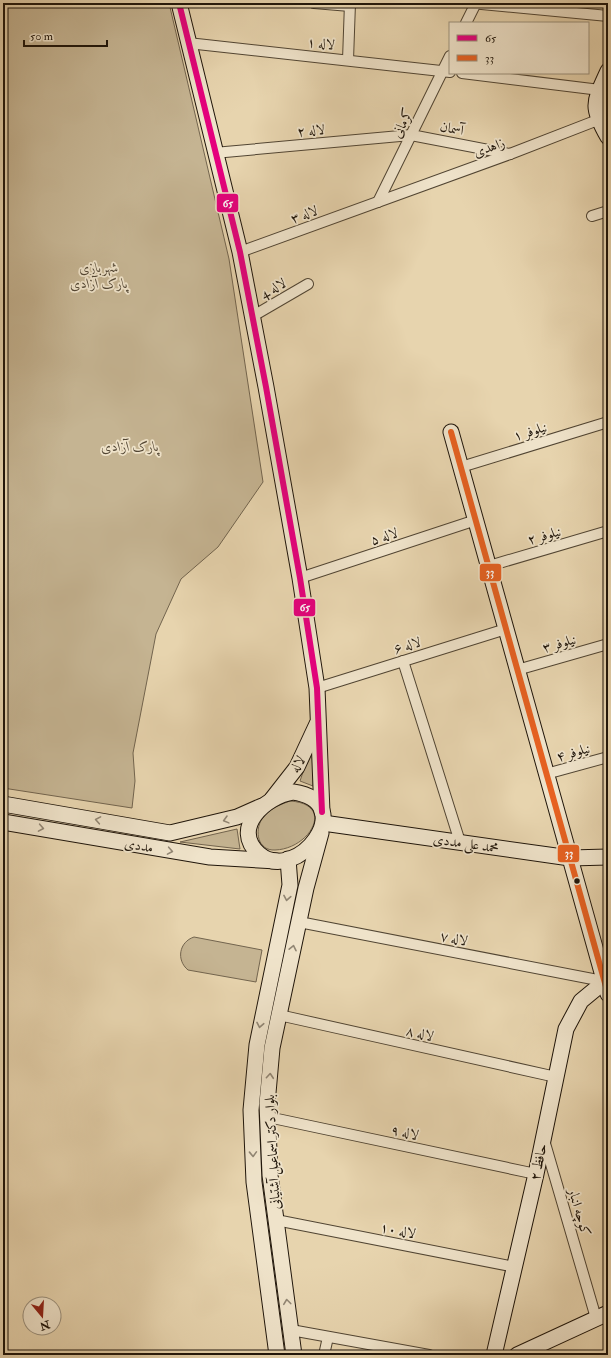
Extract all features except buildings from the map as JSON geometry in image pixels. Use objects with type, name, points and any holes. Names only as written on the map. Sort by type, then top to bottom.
[{"type":"street","points":[[179,3],[214,154],[240,252],[253,316],[300,578],[317,688],[318,721]]},
{"type":"street","points":[[314,3],[350,4],[348,60]]},
{"type":"street","points":[[466,22],[474,3],[608,16]]},
{"type":"street","name":"لاله ۱","points":[[188,43],[446,71]]},
{"type":"street","name":"کرمانی","points":[[378,202],[411,135],[446,71],[449,60]]},
{"type":"street","points":[[608,71],[600,90],[595,108],[603,118],[608,137]]},
{"type":"street","points":[[470,74],[600,90]]},
{"type":"street","name":"زاهدی","points":[[378,202],[603,118]]},
{"type":"street","name":"لاله ۲","points":[[214,154],[411,135]]},
{"type":"street","name":"آسمان","points":[[411,135],[510,154]]},
{"type":"street","name":"لاله ۳","points":[[240,252],[378,202]]},
{"type":"street","points":[[592,216],[608,211]]},
{"type":"street","name":"لاله 4","points":[[253,316],[308,284]]},
{"type":"street","name":"نیلوفر ۱","points":[[461,467],[608,422]]},
{"type":"street","points":[[451,432],[546,774],[607,986]]},
{"type":"street","name":"لاله ۵","points":[[300,578],[476,520]]},
{"type":"street","name":"نیلوفر ۲","points":[[488,566],[608,531]]},
{"type":"street","name":"لاله ۶","points":[[317,688],[506,629]]},
{"type":"street","name":"نیلوفر ۳","points":[[517,670],[608,644]]},
{"type":"street","points":[[403,661],[460,842]]},
{"type":"street","name":"لاله","points":[[267,802],[297,767],[318,721]]},
{"type":"street","name":"لاله","points":[[318,721],[322,823]]},
{"type":"street","name":"نیلوفر ۴","points":[[546,774],[608,756]]},
{"type":"street","points":[[284,794],[302,794],[311,797],[317,803],[322,823],[307,850],[282,860],[261,855],[252,848],[248,837],[250,824],[267,802],[284,794]]},
{"type":"street","name":"مددی","points":[[3,804],[170,833],[237,817],[267,802]]},
{"type":"street","name":"مددی","points":[[3,822],[210,858],[282,860]]},
{"type":"street","name":"محمد علی مددی","points":[[322,823],[570,858],[608,857]]},
{"type":"street","name":"بلوار دکتر اسماعیل آشتیانی","points":[[294,1355],[270,1175],[268,1118],[272,1048],[306,888],[322,823]]},
{"type":"street","name":"بلوار دکتر اسماعیل آشتیانی","points":[[277,1355],[254,1182],[251,1110],[256,1045],[290,885],[282,860]]},
{"type":"street","name":"لاله ۷","points":[[299,922],[607,986]]},
{"type":"street","name":"حافظ ۲","points":[[494,1355],[536,1174],[566,1029],[581,1001],[607,986]]},
{"type":"street","name":"لاله ۸","points":[[279,1015],[556,1077]]},
{"type":"street","name":"لاله ۹","points":[[268,1118],[536,1174]]},
{"type":"street","name":"کوچه انبار","points":[[543,1137],[602,1316]]},
{"type":"street","name":"لاله ۱۰","points":[[276,1220],[515,1267]]},
{"type":"street","points":[[517,1355],[602,1316]]},
{"type":"street","points":[[291,1330],[429,1355]]},
{"type":"street","points":[[324,1355],[328,1337]]},
{"type":"green space","name":"پارک آزادی","points":[[3,3],[169,3],[229,259],[263,482],[218,547],[181,579],[156,634],[133,753],[135,781],[132,808],[3,788]]},
{"type":"green space","points":[[314,740],[313,786],[300,781]]},
{"type":"green space","points":[[290,801],[304,804],[312,810],[315,818],[313,826],[307,835],[299,842],[288,848],[275,850],[269,849],[261,844],[259,839],[258,829],[262,819],[271,810]]},
{"type":"green space","points":[[237,829],[240,849],[180,842]]},
{"type":"green space","points":[[194,937],[262,950],[256,982],[188,970],[182,961],[181,952],[185,943]]},
{"type":"transit line","name":"65","points":[[179,3],[240,252],[300,578],[317,688],[322,812]]},
{"type":"transit line","name":"33","points":[[451,432],[608,994]]},
{"type":"park label","name":"شهربازی پارک آزادی","points":[[99,276]]}]
